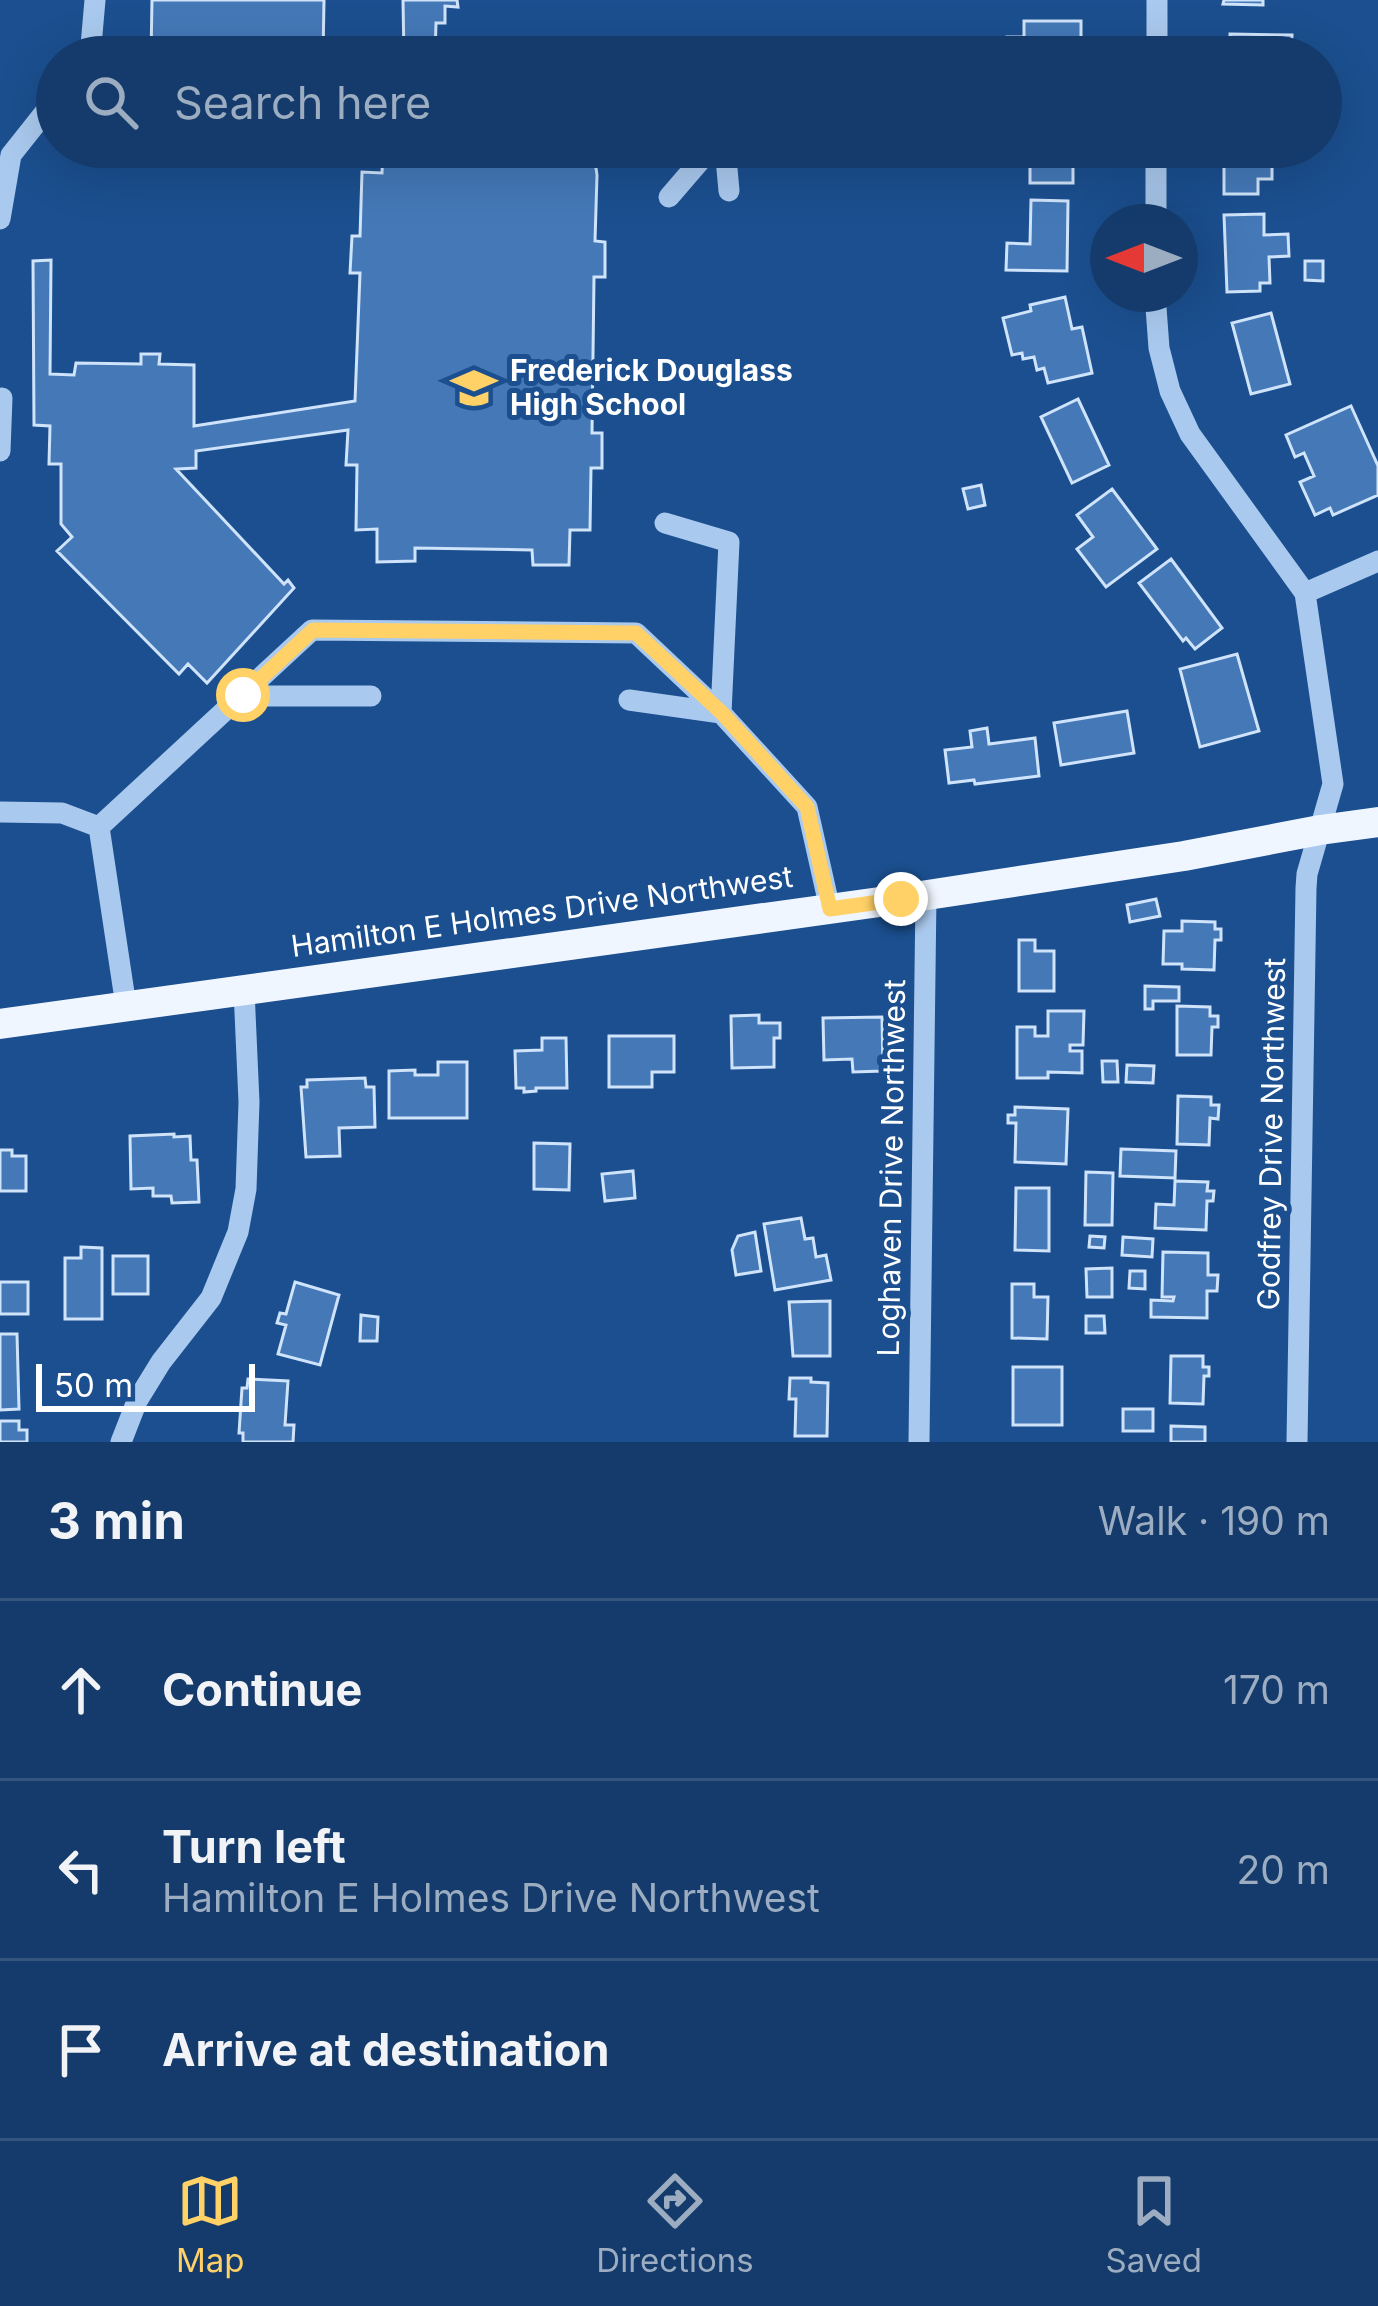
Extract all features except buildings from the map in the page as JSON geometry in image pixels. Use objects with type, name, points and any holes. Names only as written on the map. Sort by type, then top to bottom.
[{"type":"main road","name":"Hamilton E Holmes Drive Northwest","points":[[0,1024],[926,895],[1378,823]]},
{"type":"street","points":[[91,36],[94,0]]},
{"type":"street","points":[[1157,0],[1157,36]]},
{"type":"street","points":[[0,213],[10,155],[36,123]]},
{"type":"street","points":[[669,197],[694,168]]},
{"type":"street","points":[[727,168],[729,191]]},
{"type":"street","points":[[1156,168],[1156,204]]},
{"type":"street","points":[[1156,312],[1170,391],[1190,434],[1305,593],[1378,561]]},
{"type":"street","points":[[0,451],[2,398]]},
{"type":"street","points":[[665,523],[729,542],[722,713]]},
{"type":"street","name":"Godfrey Drive Northwest","points":[[1297,1442],[1306,888],[1333,784],[1305,593]]},
{"type":"street","points":[[99,827],[313,630],[636,633],[722,713],[807,807],[830,909]]},
{"type":"street","points":[[243,695],[371,695]]},
{"type":"street","points":[[629,700],[722,713]]},
{"type":"street","points":[[0,812],[62,814],[99,827]]},
{"type":"street","points":[[99,827],[126,1006]]},
{"type":"street","name":"Loghaven Drive Northwest","points":[[919,1442],[926,895]]},
{"type":"street","points":[[121,1442],[160,1362],[211,1298],[238,1232],[246,1189],[249,1102],[244,990]]},
{"type":"place","name":"Frederick Douglass High School","points":[[474,388]]},
{"type":"route","points":[[243,695],[313,630],[636,633],[722,713],[807,807],[830,909],[901,899]]}]
